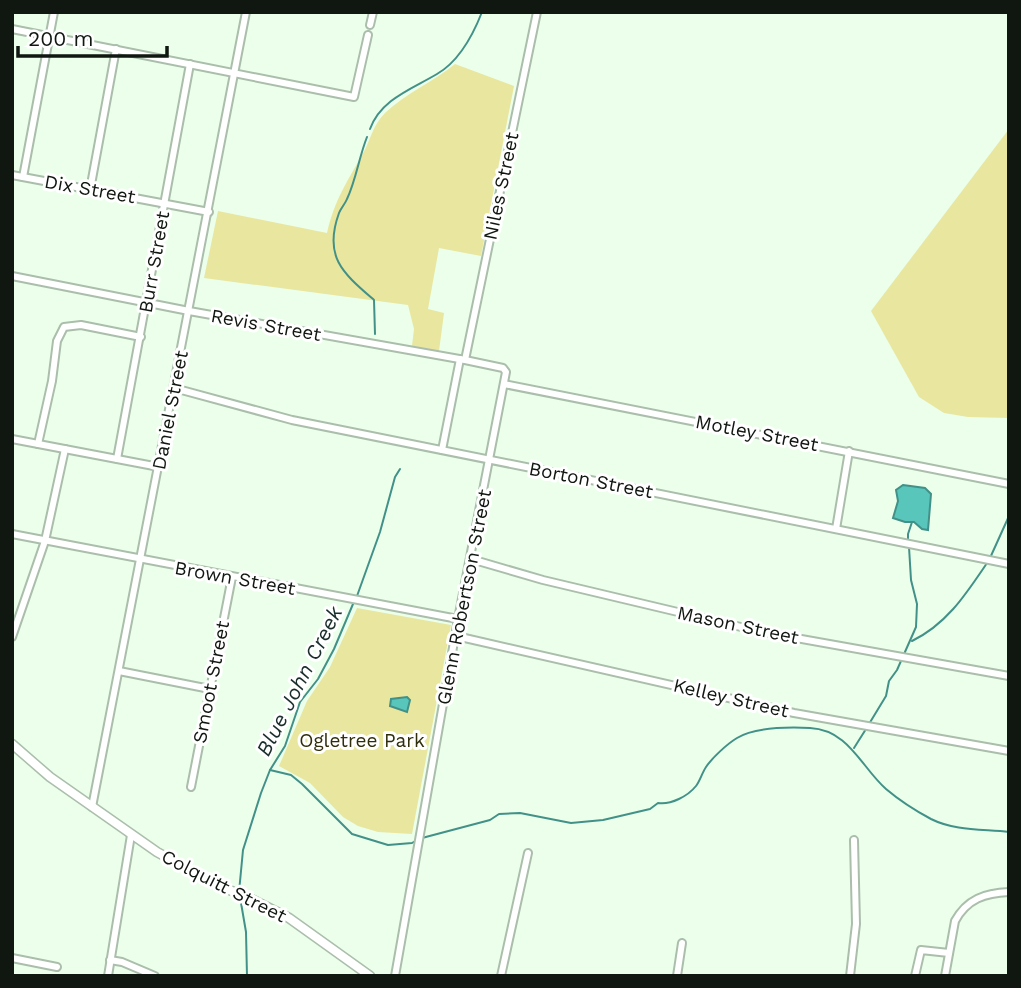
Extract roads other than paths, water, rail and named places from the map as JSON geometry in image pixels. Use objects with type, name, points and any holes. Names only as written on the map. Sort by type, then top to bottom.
[{"type":"street","points":[[23,177],[54,12]]},
{"type":"street","name":"Daniel Street","points":[[92,807],[246,12]]},
{"type":"street","points":[[370,25],[373,12]]},
{"type":"street","name":"Niles Street","points":[[442,450],[537,12]]},
{"type":"street","points":[[12,29],[354,97],[368,35]]},
{"type":"street","points":[[90,190],[116,50]]},
{"type":"street","name":"Burr Street","points":[[117,459],[190,64]]},
{"type":"street","name":"Dix Street","points":[[12,175],[209,212]]},
{"type":"street","name":"Revis Street","points":[[12,276],[503,368],[506,372],[504,384]]},
{"type":"street","points":[[38,444],[52,381],[57,341],[64,327],[81,325],[141,337]]},
{"type":"street","name":"Motley Street","points":[[504,384],[1009,484]]},
{"type":"street","name":"Glenn Robertson Street","points":[[396,976],[458,619],[504,384]]},
{"type":"street","name":"Borton Street","points":[[174,388],[292,420],[1009,564]]},
{"type":"street","points":[[12,439],[159,467]]},
{"type":"street","points":[[12,637],[46,541],[65,449]]},
{"type":"street","points":[[836,529],[849,452]]},
{"type":"street","name":"Brown Street","points":[[12,534],[458,619]]},
{"type":"street","name":"Mason Street","points":[[471,559],[543,580],[762,632],[1009,676]]},
{"type":"street","name":"Smoot Street","points":[[191,787],[232,577]]},
{"type":"street","name":"Kelley Street","points":[[456,636],[794,713],[1009,751]]},
{"type":"street","points":[[119,671],[210,689]]},
{"type":"street","name":"Colquitt Street","points":[[12,744],[50,777],[131,835],[188,871],[289,918],[370,976]]},
{"type":"street","points":[[108,976],[131,835]]},
{"type":"street","points":[[850,976],[856,924],[854,840]]},
{"type":"street","points":[[501,976],[528,853]]},
{"type":"street","points":[[945,976],[955,921],[967,903],[993,894],[1009,892]]},
{"type":"street","points":[[677,976],[682,943]]},
{"type":"street","points":[[915,976],[921,950],[949,953]]},
{"type":"street","points":[[12,958],[57,967]]},
{"type":"street","points":[[110,960],[122,962],[155,976]]},
{"type":"water","points":[[903,485],[925,488],[931,494],[928,530],[922,529],[914,522],[893,518],[898,501],[896,490]]},
{"type":"water","points":[[407,697],[410,700],[407,712],[390,706],[391,699]]},
{"type":"waterway","name":"Blue John Creek","points":[[370,129],[389,102],[445,69],[452,62],[469,39],[482,12]]},
{"type":"waterway","name":"Blue John Creek","points":[[367,137],[350,192],[339,213],[333,241],[335,253],[345,272],[374,300],[375,334]]},
{"type":"waterway","name":"Blue John Creek","points":[[357,596],[380,532],[395,477],[400,469]]},
{"type":"waterway","points":[[990,558],[1009,516]]},
{"type":"waterway","points":[[908,541],[912,522]]},
{"type":"waterway","points":[[869,724],[886,696],[889,681],[897,670],[916,627],[917,604],[911,580],[909,547]]},
{"type":"waterway","points":[[912,641],[946,617],[987,563]]},
{"type":"waterway","name":"Blue John Creek","points":[[239,892],[243,850],[270,770],[285,746],[300,702],[318,679],[353,604]]},
{"type":"waterway","points":[[422,838],[490,820],[499,814],[520,813],[571,823],[603,820],[650,809],[658,803],[674,801],[689,793],[712,760],[737,738],[772,728],[810,728],[835,735],[845,742],[886,789],[940,823],[959,828],[1009,832]]},
{"type":"waterway","points":[[854,748],[866,729]]},
{"type":"waterway","points":[[270,770],[291,775],[352,834],[388,845],[412,843],[417,840]]},
{"type":"waterway","name":"Blue John Creek","points":[[240,897],[246,932],[247,976]]},
{"type":"park label","name":"Ogletree Park","points":[[362,740]]}]
